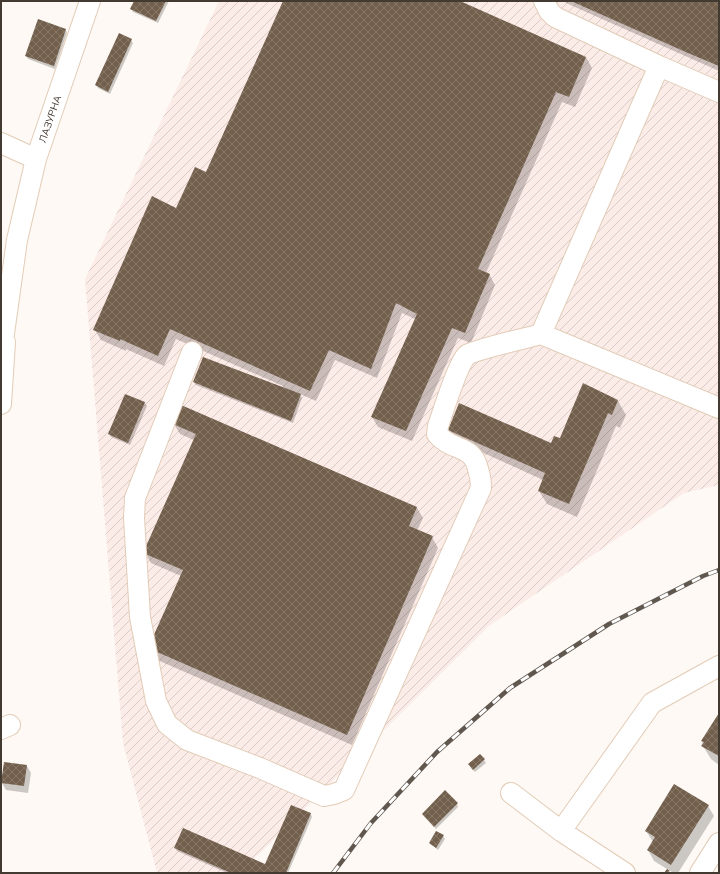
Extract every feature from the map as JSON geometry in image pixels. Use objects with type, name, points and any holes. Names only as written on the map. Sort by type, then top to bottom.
[{"type":"street","name":"ЛАЗУРНА","points":[[7,318],[9,237],[90,1]]},
{"type":"street","points":[[544,1],[549,11],[555,17],[659,66],[719,92]]},
{"type":"street","points":[[541,334],[659,66]]},
{"type":"street","points":[[1,142],[36,159]]},
{"type":"street","points":[[1,355],[7,318]]},
{"type":"street","points":[[1,404],[7,318]]},
{"type":"street","points":[[192,352],[135,498],[134,518],[140,617],[156,701],[167,724],[187,740],[260,768],[324,796],[344,790],[481,488],[476,459],[467,450],[442,441],[437,434],[438,426],[461,364],[467,355],[541,334],[719,408]]},
{"type":"street","points":[[561,832],[652,703],[719,666]]},
{"type":"street","points":[[512,793],[561,832],[625,873]]},
{"type":"street","points":[[700,873],[719,843]]},
{"type":"shaded area","points":[[219,1],[719,1],[719,485],[684,493],[490,625],[240,873],[157,873],[123,743],[85,279]]},
{"type":"building","points":[[134,1],[166,1],[156,21],[130,9]]},
{"type":"building","points":[[283,1],[460,1],[586,57],[569,97],[556,92],[478,269],[490,274],[465,333],[452,328],[406,431],[371,417],[417,314],[396,303],[371,369],[329,350],[310,391],[170,329],[158,356],[120,339],[120,341],[93,330],[152,196],[176,208],[195,167],[206,172]]},
{"type":"building","points":[[571,1],[719,1],[719,66],[688,53]]},
{"type":"building","points":[[38,19],[66,29],[54,66],[25,56]]},
{"type":"building","points":[[119,33],[132,39],[108,92],[95,85]]},
{"type":"building","points":[[203,357],[301,394],[291,421],[193,382]]},
{"type":"building","points":[[583,383],[618,400],[612,415],[608,413],[569,504],[538,491],[545,473],[448,430],[459,403],[551,443],[554,436],[560,438]]},
{"type":"building","points":[[125,394],[145,402],[128,443],[108,434]]},
{"type":"building","points":[[181,405],[417,507],[409,526],[433,536],[347,735],[148,648],[183,570],[143,553],[196,434],[173,424]]},
{"type":"building","points":[[719,713],[719,756],[701,746],[704,742],[701,741]]},
{"type":"building","points":[[480,754],[485,759],[473,770],[468,764]]},
{"type":"building","points":[[4,762],[27,765],[24,786],[1,783]]},
{"type":"building","points":[[674,784],[709,805],[671,865],[647,850],[655,837],[645,831]]},
{"type":"building","points":[[445,790],[458,803],[434,827],[422,814]]},
{"type":"building","points":[[291,805],[311,813],[286,873],[231,873],[174,848],[183,828],[265,864]]},
{"type":"building","points":[[436,831],[444,835],[436,848],[429,843]]},
{"type":"railway","points":[[333,873],[371,823],[437,752],[510,688],[609,624],[703,576],[719,570]]}]
